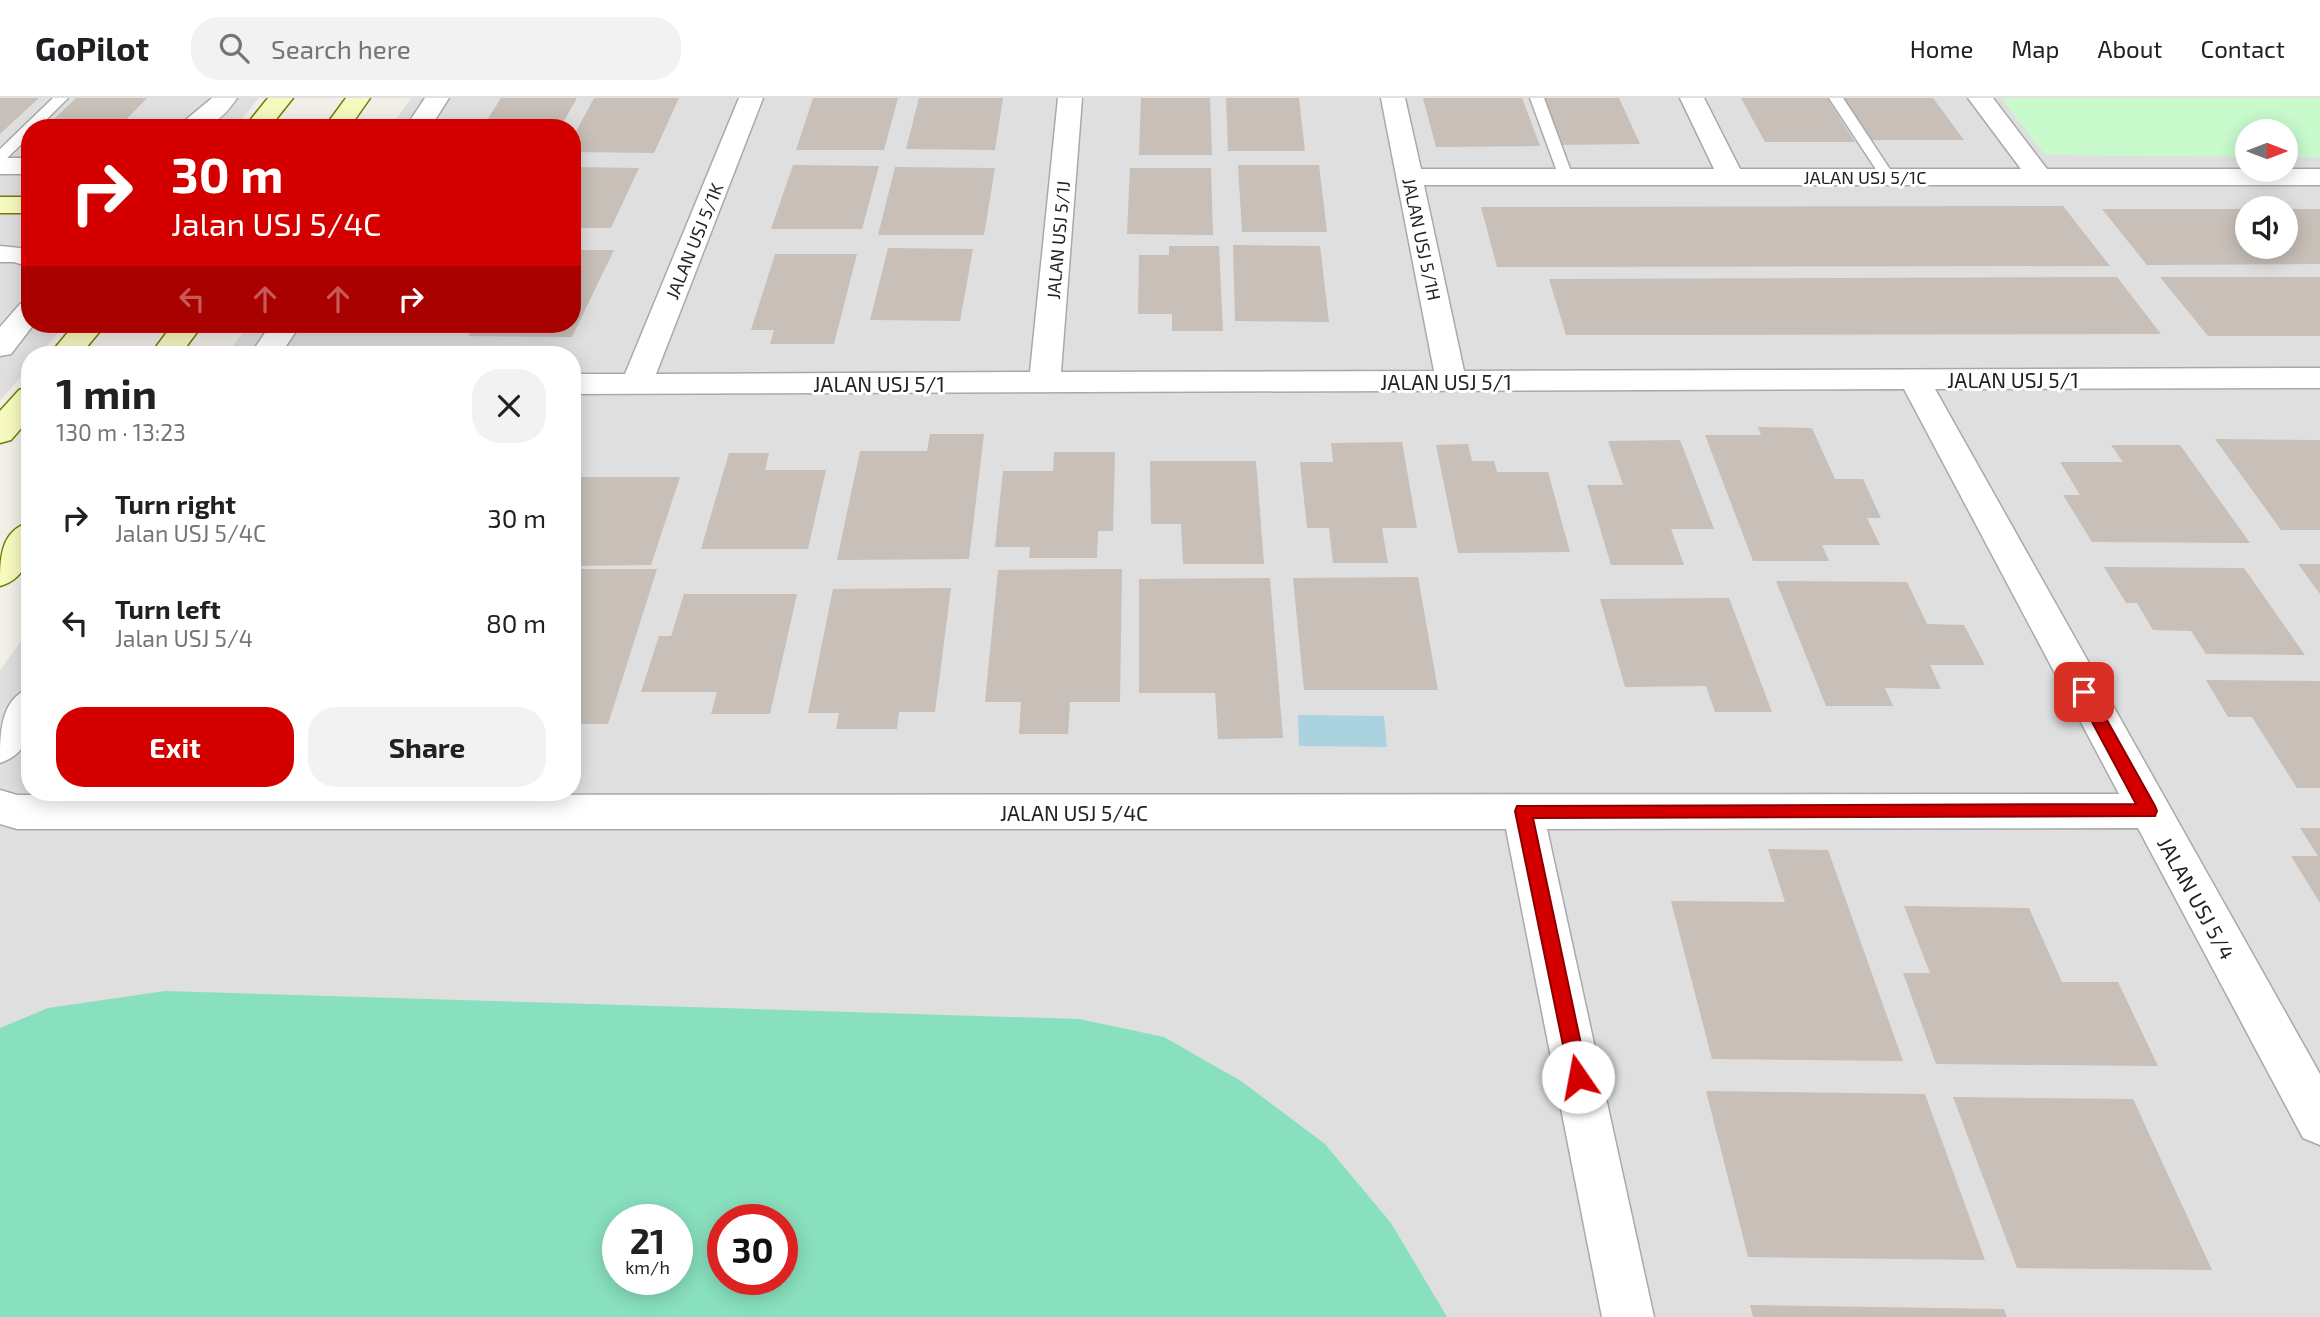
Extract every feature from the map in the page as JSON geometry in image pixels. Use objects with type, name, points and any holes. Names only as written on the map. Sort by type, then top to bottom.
[{"type":"main road","points":[[264,119],[281,98]]},
{"type":"main road","points":[[343,119],[358,98]]},
{"type":"main road","points":[[0,205],[21,205]]},
{"type":"main road","points":[[0,432],[21,408]]},
{"type":"main road","points":[[0,573],[21,546]]},
{"type":"street","points":[[201,119],[225,98]]},
{"type":"street","points":[[423,119],[437,98]]},
{"type":"street","name":"JALAN USJ 5/1K","points":[[636,384],[751,98]]},
{"type":"street","name":"JALAN USJ 5/1J","points":[[1045,382],[1070,98]]},
{"type":"street","name":"JALAN USJ 5/1H","points":[[1393,98],[1451,381]]},
{"type":"street","points":[[1692,98],[1731,177]]},
{"type":"street","points":[[1980,98],[2040,177]]},
{"type":"street","points":[[0,166],[21,166]]},
{"type":"street","name":"JALAN USJ 5/1C","points":[[1409,177],[2320,177]]},
{"type":"street","points":[[0,254],[21,255]]},
{"type":"street","points":[[0,347],[21,321]]},
{"type":"street","name":"JALAN USJ 5/1","points":[[581,384],[2320,378]]},
{"type":"street","name":"JALAN USJ 5/4","points":[[1914,380],[2320,1121]]},
{"type":"street","points":[[0,747],[21,716]]},
{"type":"street","name":"JALAN USJ 5/4C","points":[[0,807],[17,812],[2149,811]]},
{"type":"street","points":[[1523,811],[1628,1317]]},
{"type":"lane","points":[[39,119],[61,98]]},
{"type":"lane","points":[[1537,98],[1566,177]]},
{"type":"lane","points":[[1836,98],[1888,177]]},
{"type":"lane","points":[[0,157],[21,137]]},
{"type":"shaded area","points":[[0,98],[259,98],[242,119],[21,119],[21,333],[58,333],[47,346],[21,346],[21,376],[0,401]]},
{"type":"shaded area","points":[[411,98],[2320,98],[2320,1317],[0,1317],[0,670],[21,641],[21,801],[581,801],[581,346],[233,346],[242,333],[581,333],[581,119],[396,119]]},
{"type":"green space","points":[[2001,98],[2320,98],[2320,157],[2298,157],[2298,119],[2235,119],[2235,157],[2045,155]]},
{"type":"green space","points":[[165,991],[1079,1019],[1164,1037],[1241,1081],[1325,1144],[1391,1223],[1447,1317],[0,1317],[0,1028],[48,1008]]},
{"type":"water","points":[[1298,715],[1384,716],[1387,747],[1299,746]]},
{"type":"building","points":[[0,98],[39,98],[0,134]]},
{"type":"building","points":[[76,98],[147,98],[127,119],[54,119]]},
{"type":"building","points":[[501,98],[577,98],[565,119],[488,119]]},
{"type":"building","points":[[594,98],[679,98],[654,153],[581,152],[581,122]]},
{"type":"building","points":[[813,98],[898,98],[884,150],[796,150]]},
{"type":"building","points":[[919,98],[1003,98],[995,150],[906,149]]},
{"type":"building","points":[[1141,98],[1210,98],[1212,155],[1139,155]]},
{"type":"building","points":[[1226,98],[1299,98],[1305,151],[1228,151]]},
{"type":"building","points":[[1423,98],[1522,98],[1540,146],[1436,147]]},
{"type":"building","points":[[1538,98],[1619,98],[1640,144],[1556,145]]},
{"type":"building","points":[[1741,98],[1827,98],[1855,142],[1765,142]]},
{"type":"building","points":[[1843,98],[1933,98],[1964,140],[1870,140]]},
{"type":"building","points":[[793,165],[879,166],[862,229],[771,229]]},
{"type":"building","points":[[1238,165],[1319,165],[1327,232],[1242,232]]},
{"type":"building","points":[[581,167],[639,168],[611,228],[581,228]]},
{"type":"building","points":[[895,167],[995,168],[984,235],[878,235]]},
{"type":"building","points":[[1130,168],[1211,168],[1213,235],[1127,234]]},
{"type":"building","points":[[2063,206],[2110,266],[1497,267],[1481,207]]},
{"type":"building","points":[[2102,209],[2235,209],[2235,259],[2298,259],[2298,209],[2320,209],[2320,264],[2147,265]]},
{"type":"building","points":[[1233,245],[1320,246],[1329,322],[1235,321]]},
{"type":"building","points":[[1169,246],[1219,246],[1223,331],[1172,331],[1172,314],[1138,314],[1139,255],[1169,255]]},
{"type":"building","points":[[888,248],[973,249],[960,321],[870,320]]},
{"type":"building","points":[[581,250],[614,250],[581,318]]},
{"type":"building","points":[[775,254],[857,254],[834,344],[770,344],[774,330],[751,330]]},
{"type":"building","points":[[2117,277],[2161,334],[1566,335],[1549,279]]},
{"type":"building","points":[[2160,277],[2320,277],[2320,336],[2208,336]]},
{"type":"building","points":[[470,333],[574,333],[572,337],[468,336]]},
{"type":"building","points":[[1758,427],[1812,428],[1835,479],[1863,479],[1881,518],[1867,518],[1880,545],[1822,545],[1829,561],[1753,561],[1705,435],[1761,435]]},
{"type":"building","points":[[930,434],[984,434],[969,559],[837,560],[860,451],[927,451]]},
{"type":"building","points":[[2215,439],[2320,440],[2320,530],[2281,530]]},
{"type":"building","points":[[1680,440],[1714,529],[1671,529],[1684,565],[1611,565],[1587,485],[1623,485],[1608,441]]},
{"type":"building","points":[[1402,442],[1417,528],[1382,528],[1388,563],[1333,563],[1329,528],[1307,528],[1300,462],[1333,462],[1331,443]]},
{"type":"building","points":[[1468,444],[1472,461],[1494,461],[1497,472],[1548,472],[1570,552],[1458,553],[1436,445]]},
{"type":"building","points":[[2111,445],[2180,445],[2250,543],[2092,542],[2063,495],[2080,495],[2060,462],[2123,462]]},
{"type":"building","points":[[1054,452],[1115,452],[1113,531],[1098,531],[1097,558],[1029,558],[1030,547],[995,547],[1003,471],[1053,471]]},
{"type":"building","points":[[729,453],[769,453],[765,470],[826,470],[808,549],[701,549]]},
{"type":"building","points":[[1150,461],[1256,461],[1264,564],[1183,564],[1181,524],[1151,524]]},
{"type":"building","points":[[581,477],[680,477],[651,565],[581,566]]},
{"type":"building","points":[[2298,564],[2320,564],[2320,594]]},
{"type":"building","points":[[2104,567],[2244,568],[2305,655],[2206,654],[2191,631],[2153,630],[2137,603],[2126,603]]},
{"type":"building","points":[[581,569],[657,569],[608,724],[581,724]]},
{"type":"building","points":[[1122,569],[1120,702],[1070,702],[1068,734],[1019,734],[1021,702],[985,702],[998,570]]},
{"type":"building","points":[[1418,577],[1438,690],[1304,690],[1293,578]]},
{"type":"building","points":[[1270,578],[1283,738],[1218,739],[1215,693],[1139,693],[1139,579]]},
{"type":"building","points":[[1776,581],[1907,582],[1927,624],[1964,625],[1985,665],[1930,665],[1941,689],[1885,688],[1893,706],[1826,706]]},
{"type":"building","points":[[951,588],[935,712],[899,712],[897,729],[836,729],[839,713],[808,713],[833,589]]},
{"type":"building","points":[[684,594],[797,594],[770,714],[711,714],[717,692],[641,692],[659,636],[671,636]]},
{"type":"building","points":[[1729,598],[1772,712],[1715,712],[1706,686],[1625,687],[1600,599]]},
{"type":"building","points":[[2206,680],[2320,681],[2320,788],[2297,788],[2252,717],[2228,717]]},
{"type":"building","points":[[2300,828],[2320,828],[2320,903],[2291,856],[2318,856]]},
{"type":"building","points":[[1768,849],[1828,850],[1903,1061],[1712,1059],[1671,901],[1785,902]]},
{"type":"building","points":[[1904,906],[2029,908],[2062,982],[2118,982],[2158,1066],[1936,1064],[1903,973],[1930,973]]},
{"type":"building","points":[[1706,1091],[1925,1094],[1985,1260],[1748,1257]]},
{"type":"building","points":[[1953,1097],[2133,1099],[2212,1270],[2017,1268]]},
{"type":"building","points":[[1750,1305],[2004,1309],[2007,1317],[1753,1317]]},
{"type":"route","points":[[1578,1077],[1523,811],[2149,811],[2084,692]]}]
